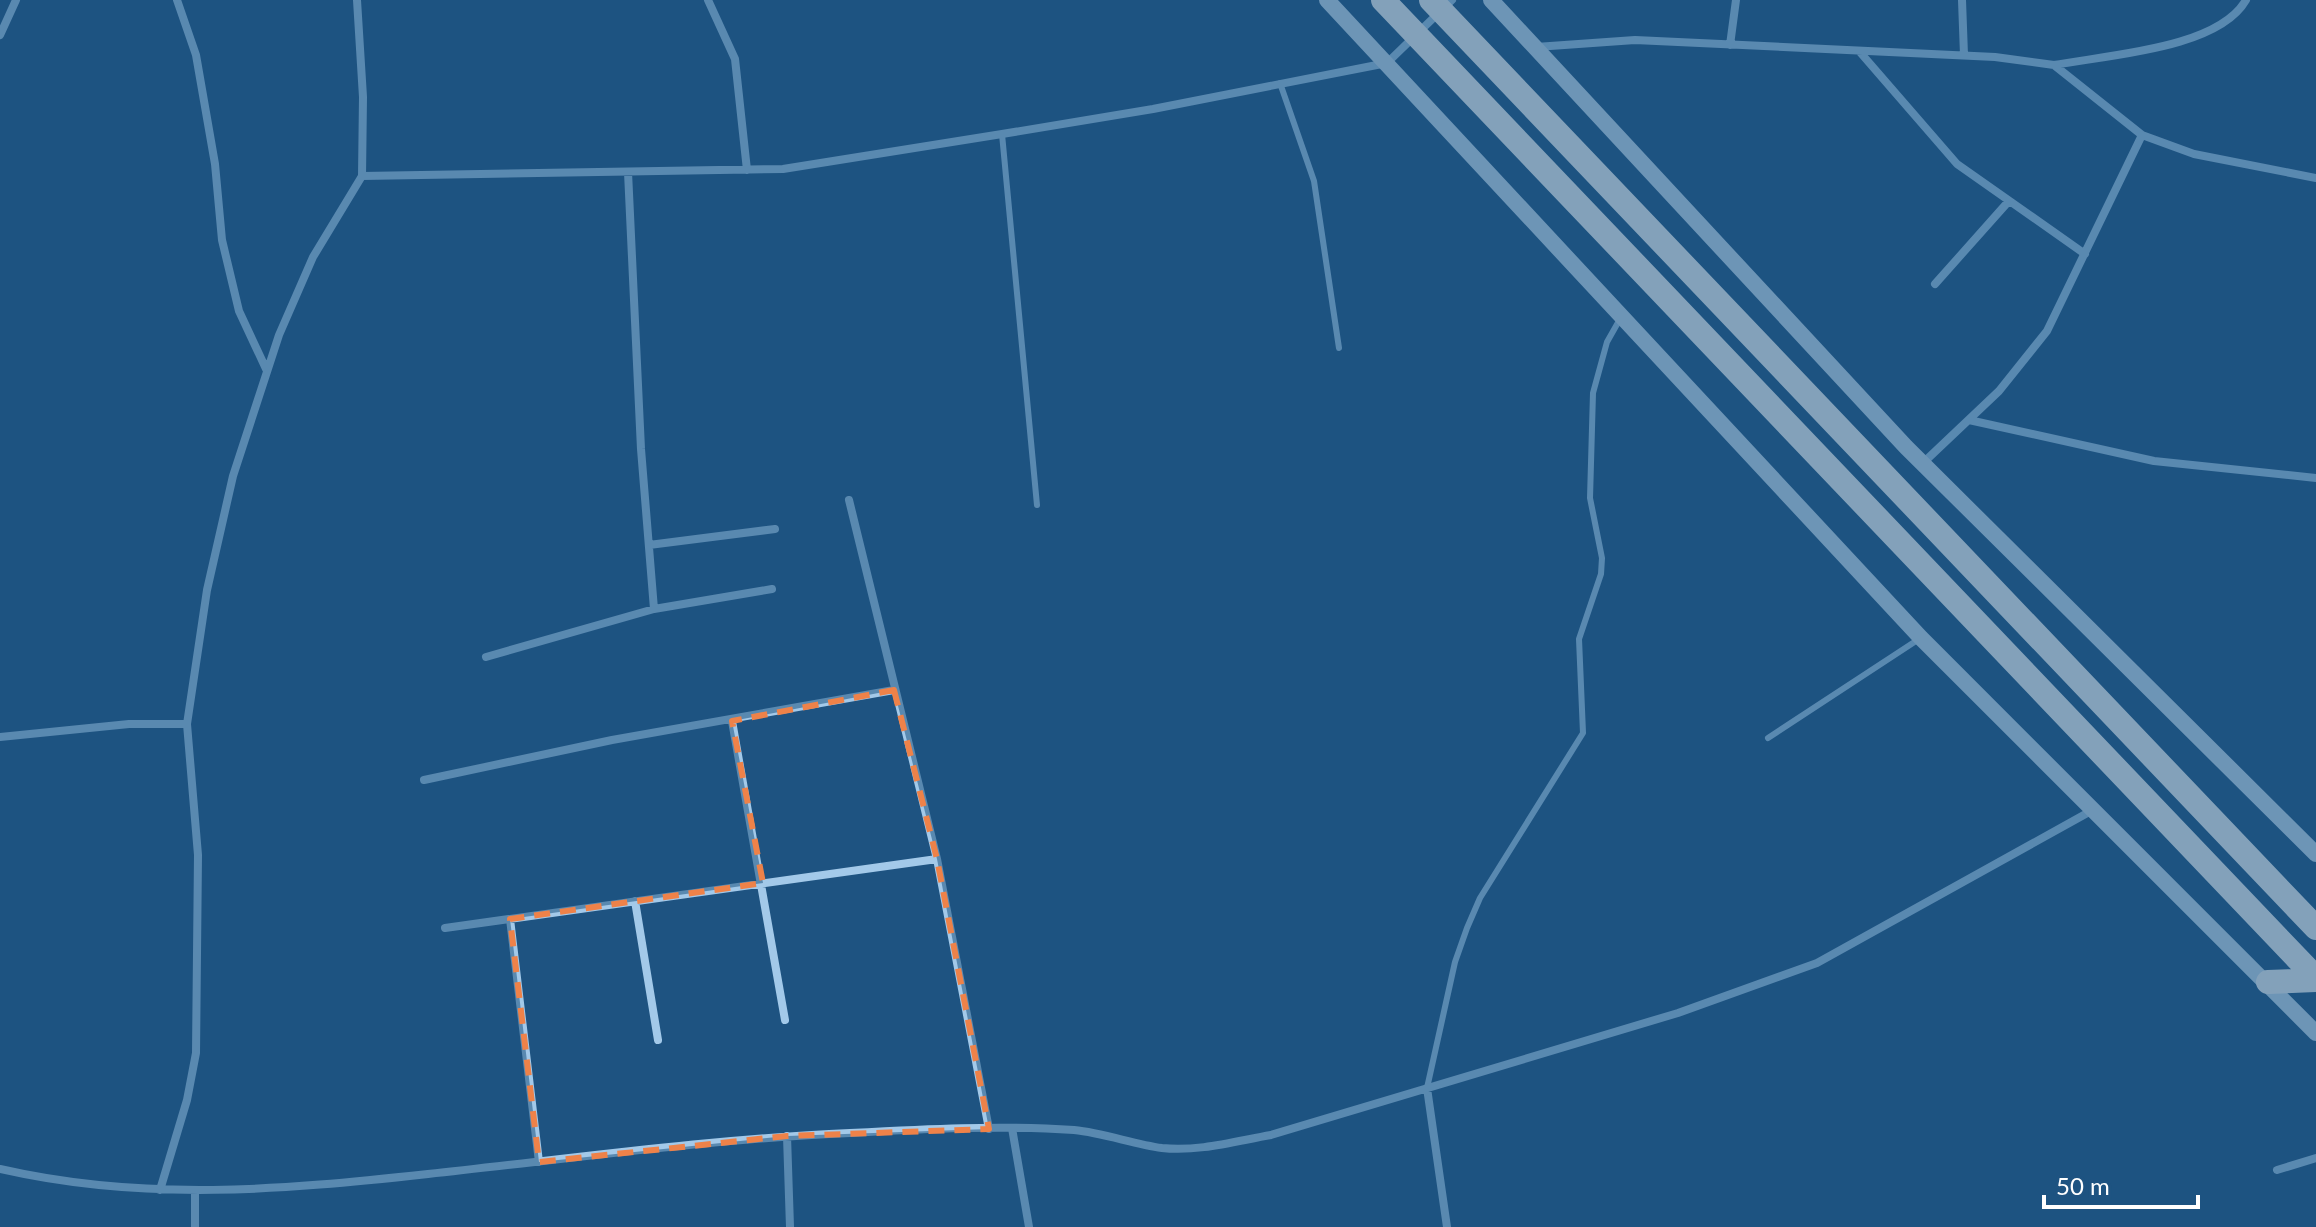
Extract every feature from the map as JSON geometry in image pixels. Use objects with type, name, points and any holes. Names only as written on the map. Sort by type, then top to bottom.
[{"type":"highway","points":[[1383,0],[2316,979]]},
{"type":"highway","points":[[1431,0],[2316,928]]},
{"type":"highway","points":[[2268,982],[2316,979]]},
{"type":"street","points":[[0,35],[16,0]]},
{"type":"street","points":[[177,0],[196,55],[229,268],[239,311],[267,371]]},
{"type":"street","points":[[160,1190],[196,1053],[198,855],[187,724],[207,590],[233,476],[267,371],[313,257],[362,176],[363,97],[357,0]]},
{"type":"street","points":[[708,0],[735,59],[747,170]]},
{"type":"street","points":[[1327,0],[1921,638],[2316,1033]]},
{"type":"street","points":[[362,176],[783,169],[1002,134],[1153,109],[1387,63],[1452,0]]},
{"type":"street","points":[[1491,0],[1923,463],[2316,854]]},
{"type":"street","points":[[1730,45],[1736,0]]},
{"type":"street","points":[[1962,0],[1964,55]]},
{"type":"street","points":[[1534,47],[1635,40],[1964,55],[2054,65],[2190,38],[2223,26],[2238,14],[2246,0]]},
{"type":"street","points":[[1859,51],[1957,164],[2085,254]]},
{"type":"street","points":[[2054,65],[2142,135],[2194,154],[2316,178]]},
{"type":"street","points":[[1923,463],[1999,391],[2047,331],[2142,135]]},
{"type":"street","points":[[628,172],[654,609]]},
{"type":"street","points":[[1935,284],[2008,202]]},
{"type":"street","points":[[1969,420],[2154,461],[2316,478]]},
{"type":"street","points":[[849,500],[937,859],[989,1129]]},
{"type":"street","points":[[649,545],[775,529]]},
{"type":"street","points":[[486,657],[654,609],[772,589]]},
{"type":"street","points":[[424,780],[612,740],[894,690]]},
{"type":"street","points":[[732,721],[785,1020]]},
{"type":"street","points":[[0,737],[129,724],[187,724]]},
{"type":"street","points":[[0,1169],[48,1180],[160,1190],[280,1190],[787,1136],[1012,1128],[1077,1130],[1164,1148],[1208,1146],[1271,1135],[1678,1013],[1817,963],[2091,811]]},
{"type":"street","points":[[445,928],[937,859]]},
{"type":"street","points":[[635,901],[658,1040]]},
{"type":"street","points":[[510,919],[539,1162]]},
{"type":"street","points":[[1427,1088],[1447,1227]]},
{"type":"street","points":[[1012,1128],[1029,1227]]},
{"type":"street","points":[[787,1136],[790,1227]]},
{"type":"street","points":[[2277,1170],[2316,1158]]},
{"type":"street","points":[[195,1191],[195,1227]]},
{"type":"lane","points":[[1280,82],[1314,181],[1339,348]]},
{"type":"lane","points":[[1002,134],[1037,505]]},
{"type":"lane","points":[[1427,1088],[1455,962],[1480,898],[1583,733],[1579,639],[1601,574],[1602,558],[1590,498],[1593,393],[1607,342],[1622,316]]},
{"type":"lane","points":[[1768,738],[1921,638]]},
{"type":"highlighted area","points":[[894,690],[937,859],[989,1129],[787,1136],[539,1162],[510,919],[763,883],[732,721]]}]
